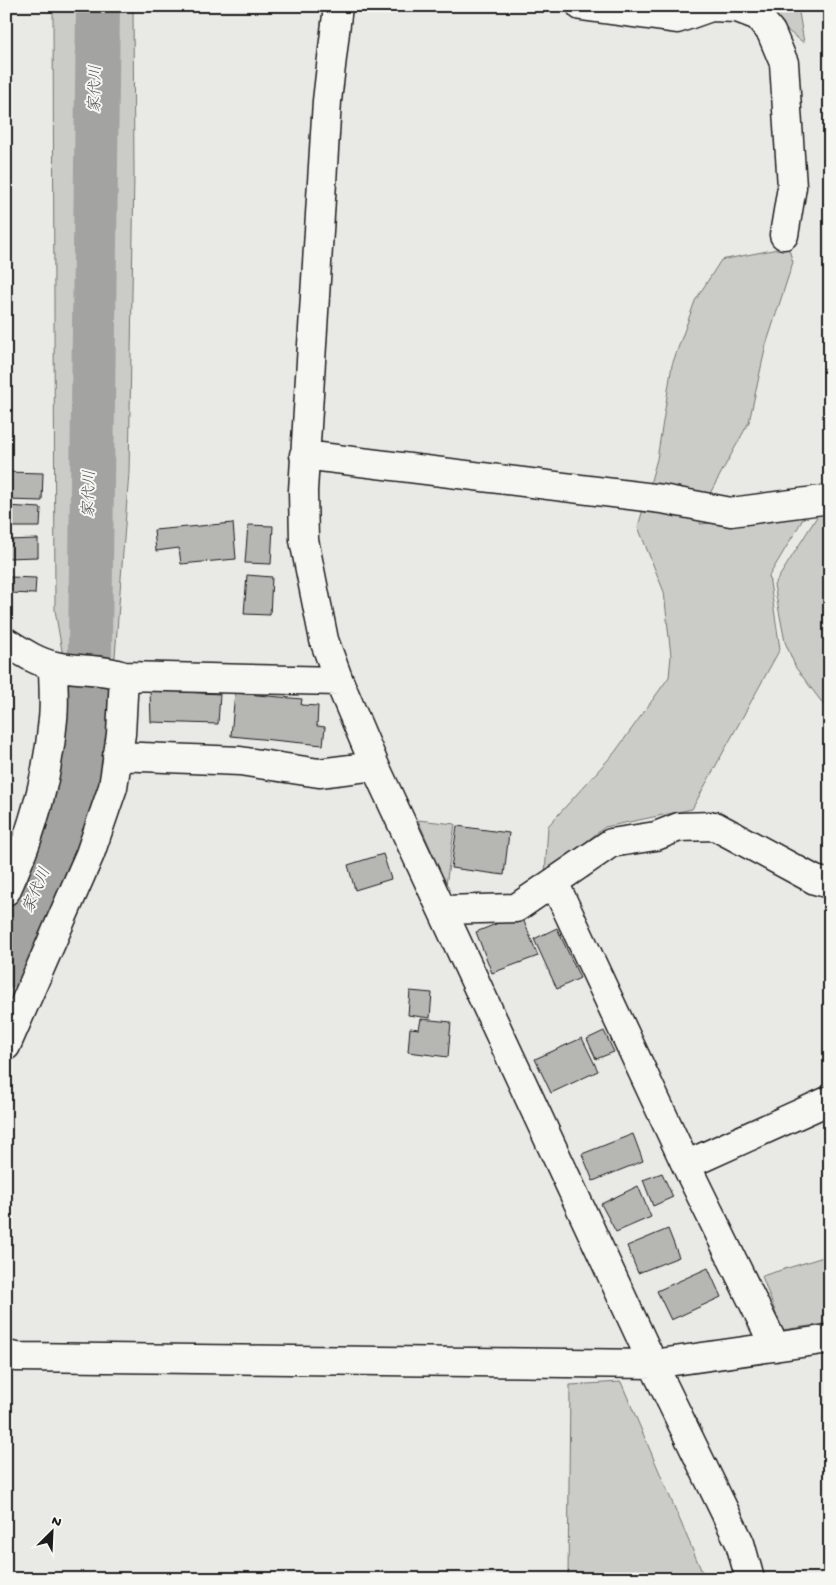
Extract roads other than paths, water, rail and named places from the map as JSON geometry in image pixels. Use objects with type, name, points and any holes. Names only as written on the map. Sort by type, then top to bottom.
[{"type":"street","points":[[338,6],[327,101],[304,455],[304,540],[324,640],[338,681],[375,766],[653,1364],[740,1543],[750,1579]]},
{"type":"street","points":[[581,6],[677,19],[711,7],[737,8],[758,16],[771,32],[784,64],[792,187],[784,235]]},
{"type":"street","points":[[304,455],[662,499],[731,512],[830,499]]},
{"type":"street","points":[[6,642],[33,658],[63,667],[118,674],[338,681]]},
{"type":"street","points":[[6,891],[18,865],[36,813],[63,667]]},
{"type":"street","points":[[6,1046],[90,854],[113,787],[121,734],[118,674]]},
{"type":"street","points":[[118,756],[240,761],[320,773],[375,766]]},
{"type":"street","points":[[443,910],[516,908],[611,842],[656,836],[679,827],[715,826],[815,880],[830,884]]},
{"type":"street","points":[[554,882],[686,1165],[775,1347]]},
{"type":"street","points":[[686,1165],[830,1100]]},
{"type":"street","points":[[6,1354],[18,1357],[653,1364],[830,1339]]},
{"type":"waterway","name":"家代川","points":[[6,967],[57,846],[80,771],[87,724],[90,645],[98,6]]}]
